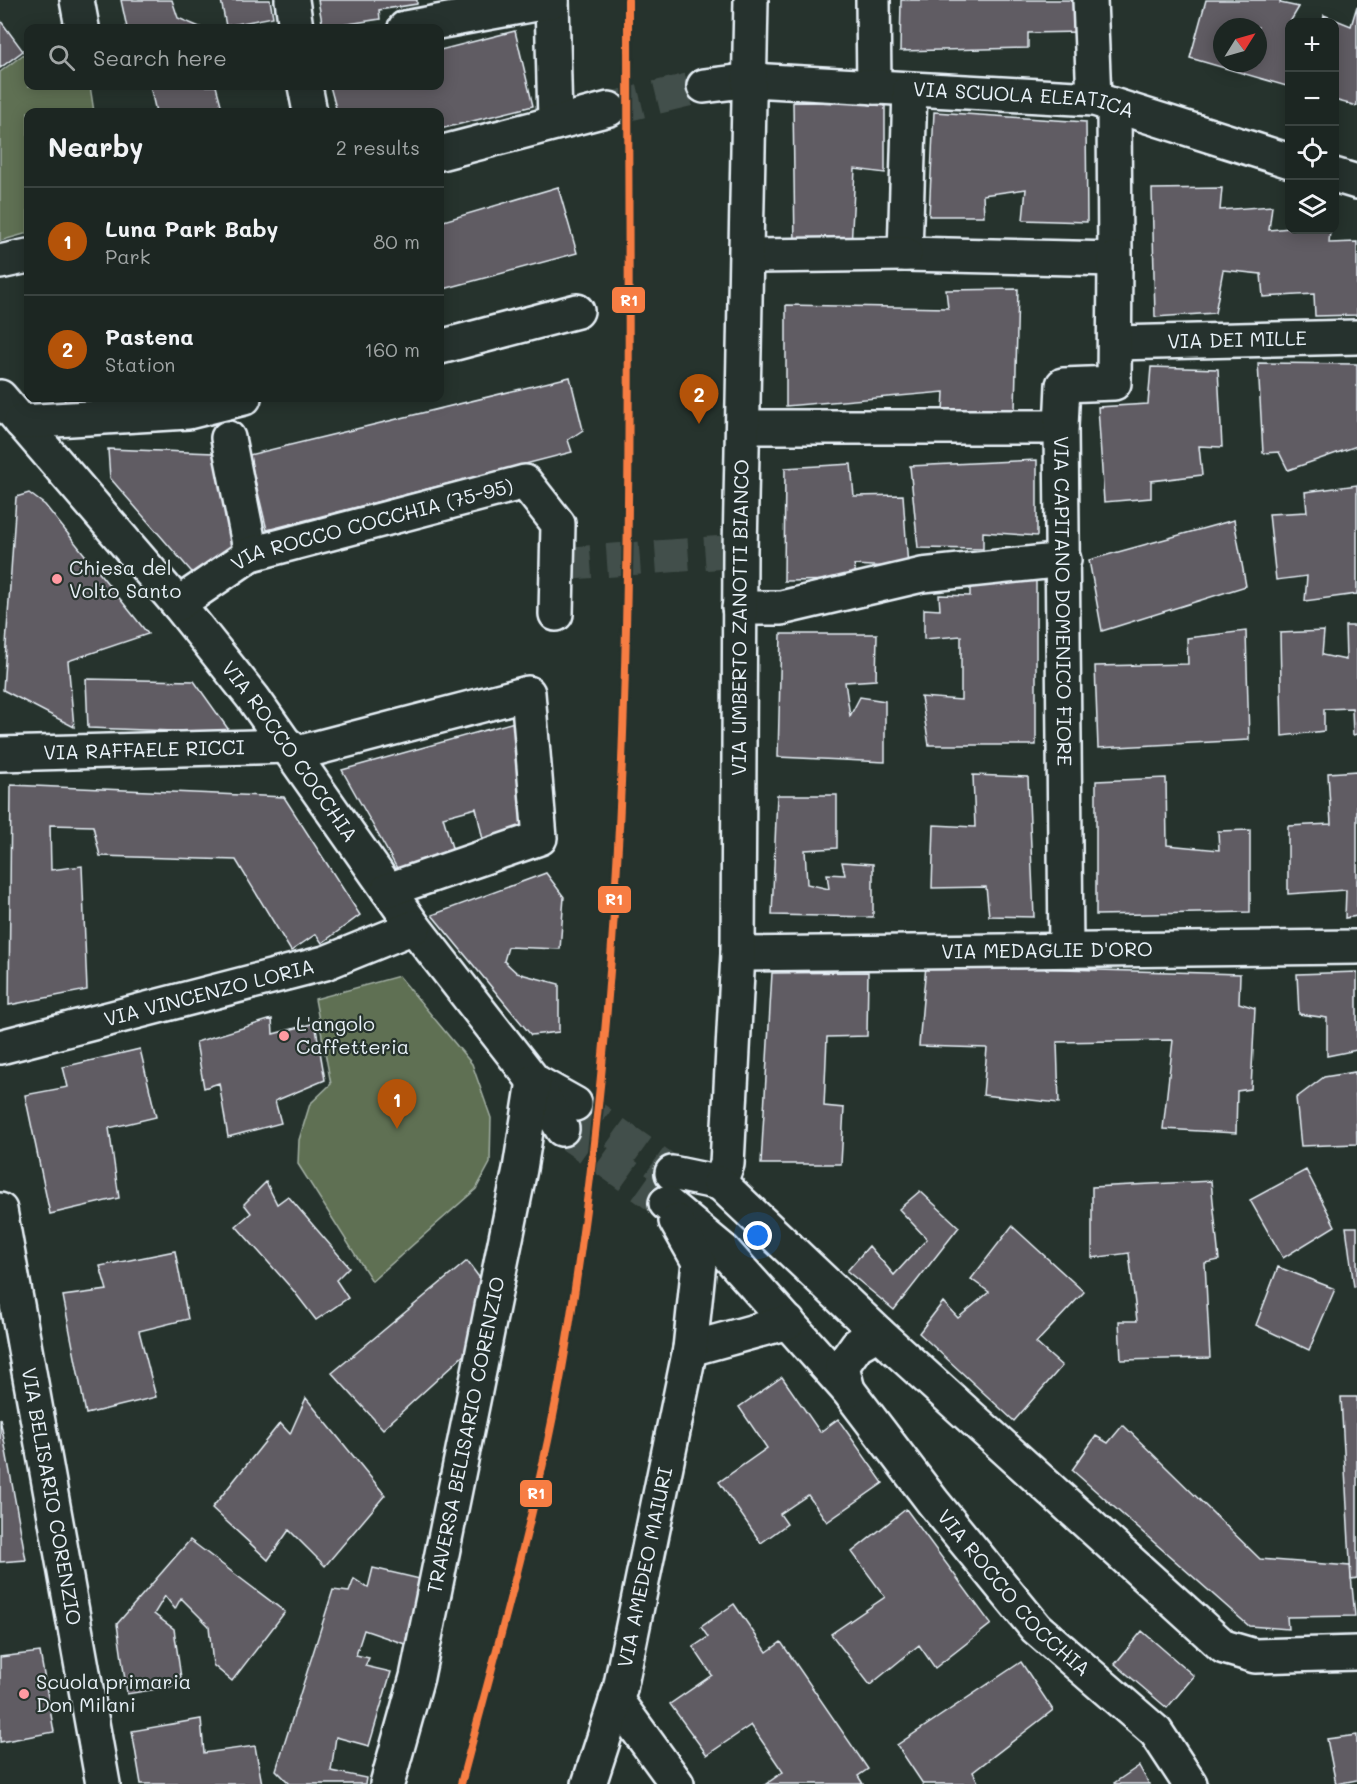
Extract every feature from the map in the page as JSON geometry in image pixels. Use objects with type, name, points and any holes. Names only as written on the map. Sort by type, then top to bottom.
[{"type":"street","points":[[292,0],[295,24]]},
{"type":"street","name":"VIA UMBERTO ZANOTTI BIANCO","points":[[720,1183],[727,1164],[738,954],[740,608],[751,0]]},
{"type":"street","points":[[873,0],[874,87]]},
{"type":"street","points":[[1061,427],[1063,385],[1114,383],[1115,259],[1104,103],[1090,0]]},
{"type":"street","points":[[421,17],[552,1],[555,122]]},
{"type":"street","name":"VIA SCUOLA ELEATICA","points":[[704,86],[751,80],[1104,103],[1285,159]]},
{"type":"street","points":[[905,254],[910,89]]},
{"type":"street","points":[[306,90],[309,108]]},
{"type":"street","points":[[444,152],[609,109]]},
{"type":"street","points":[[1339,176],[1357,182]]},
{"type":"street","points":[[747,256],[905,254],[1115,259]]},
{"type":"street","points":[[0,262],[24,257]]},
{"type":"street","points":[[444,346],[577,311]]},
{"type":"street","name":"VIA DEI MILLE","points":[[1115,343],[1357,337]]},
{"type":"street","name":"VIA ROCCO COCCHIA","points":[[0,397],[178,604],[291,750],[414,927],[534,1081],[569,1117]]},
{"type":"street","points":[[21,422],[188,412],[228,402]]},
{"type":"street","name":"VIA CAPITANO DOMENICO FIORE","points":[[743,427],[1061,427],[1066,950]]},
{"type":"street","points":[[228,438],[251,554]]},
{"type":"street","name":"VIA ROCCO COCCHIA (75-95)","points":[[178,604],[251,554],[525,482],[558,524],[556,614]]},
{"type":"street","points":[[740,608],[781,608],[922,575],[1064,560]]},
{"type":"street","name":"VIA RAFFAELE RICCI","points":[[0,754],[291,750],[528,693],[540,838],[388,890]]},
{"type":"street","name":"VIA VINCENZO LORIA","points":[[0,1047],[325,963],[414,927]]},
{"type":"street","name":"VIA MEDAGLIE D'ORO","points":[[738,954],[1357,947]]},
{"type":"street","name":"TRAVERSA BELISARIO CORENZIO","points":[[387,1784],[417,1677],[517,1180],[534,1081]]},
{"type":"street","points":[[669,1188],[720,1183],[878,1333],[1224,1647],[1255,1656],[1357,1653]]},
{"type":"street","name":"VIA ROCCO COCCHIA","points":[[669,1188],[848,1390],[933,1502],[1036,1628],[1156,1732],[1190,1784]]},
{"type":"street","name":"VIA AMEDEO MAIURI","points":[[589,1784],[616,1700],[690,1349],[699,1262],[669,1188]]},
{"type":"street","name":"VIA BELISARIO CORENZIO","points":[[0,1210],[103,1784]]},
{"type":"street","points":[[690,1349],[788,1322]]},
{"type":"street","points":[[848,1390],[842,1366],[857,1345],[878,1333]]},
{"type":"street","points":[[616,1700],[677,1784]]},
{"type":"green space","points":[[24,54],[24,90],[91,90],[93,108],[24,108],[24,234],[0,241],[0,72]]},
{"type":"green space","points":[[399,976],[472,1064],[491,1118],[490,1163],[476,1189],[372,1281],[298,1164],[299,1140],[310,1104],[331,1084],[315,999]]},
{"type":"building","points":[[121,0],[172,0],[178,18],[192,24],[126,24]]},
{"type":"building","points":[[221,0],[270,0],[273,17],[226,24]]},
{"type":"building","points":[[318,0],[417,0],[417,4],[379,10],[380,19],[348,24],[322,24]]},
{"type":"building","points":[[901,0],[1080,0],[1080,32],[1028,33],[1028,48],[900,51]]},
{"type":"building","points":[[1206,0],[1281,0],[1280,3],[1299,7],[1292,18],[1285,18],[1285,86],[1238,72],[1267,72],[1267,18],[1213,18],[1213,65],[1190,58]]},
{"type":"building","points":[[1357,6],[1357,106],[1339,101],[1339,21],[1351,26]]},
{"type":"building","points":[[0,20],[23,51],[0,68]]},
{"type":"building","points":[[515,31],[533,106],[444,128],[444,108],[336,108],[331,90],[444,90],[444,49]]},
{"type":"building","points":[[151,90],[217,90],[222,108],[155,108]]},
{"type":"building","points":[[793,102],[885,103],[885,173],[855,169],[851,249],[795,248]]},
{"type":"building","points":[[934,112],[1086,122],[1087,222],[1023,220],[1026,189],[983,195],[984,216],[929,216]]},
{"type":"building","points":[[558,187],[577,253],[444,289],[444,221]]},
{"type":"building","points":[[1222,188],[1220,210],[1272,206],[1269,230],[1285,228],[1285,234],[1330,234],[1329,243],[1357,242],[1357,315],[1315,316],[1314,294],[1263,297],[1261,274],[1223,270],[1215,313],[1155,317],[1152,189]]},
{"type":"building","points":[[1018,289],[1015,409],[943,412],[944,392],[786,406],[786,305],[948,308],[946,290]]},
{"type":"building","points":[[1258,363],[1357,364],[1357,446],[1288,470],[1279,452],[1263,453]]},
{"type":"building","points":[[1151,367],[1218,369],[1222,447],[1199,446],[1202,475],[1151,481],[1151,498],[1104,502],[1098,407],[1148,404]]},
{"type":"building","points":[[570,377],[583,430],[568,440],[572,452],[267,530],[249,455]]},
{"type":"building","points":[[65,402],[98,402],[67,409]]},
{"type":"building","points":[[108,449],[214,453],[239,544],[197,578],[110,478]]},
{"type":"building","points":[[1037,460],[1037,536],[983,532],[983,549],[918,548],[910,466]]},
{"type":"building","points":[[851,464],[854,496],[903,495],[908,568],[854,565],[857,580],[784,581],[785,468]]},
{"type":"building","points":[[1357,485],[1357,594],[1305,601],[1307,576],[1276,580],[1269,514],[1307,512],[1305,492]]},
{"type":"building","name":"Chiesa del Volto Santo","points":[[29,493],[45,505],[148,634],[68,661],[74,727],[3,690],[16,497]]},
{"type":"building","points":[[1234,520],[1246,586],[1102,631],[1089,560]]},
{"type":"building","points":[[1036,578],[1036,745],[929,745],[921,697],[961,700],[961,636],[924,639],[924,609],[940,610],[939,595],[970,596],[970,582]]},
{"type":"building","points":[[1345,626],[1357,626],[1357,734],[1353,735],[1352,708],[1324,709],[1324,731],[1282,736],[1280,633],[1324,631],[1322,655],[1346,660]]},
{"type":"building","points":[[1246,631],[1249,740],[1098,748],[1095,666],[1188,664],[1187,638]]},
{"type":"building","points":[[781,634],[877,634],[876,680],[845,682],[850,716],[860,697],[885,701],[885,762],[778,757]]},
{"type":"building","points":[[86,679],[194,681],[231,733],[88,728]]},
{"type":"building","points":[[525,719],[535,821],[483,840],[476,808],[443,817],[455,858],[398,870],[342,770]]},
{"type":"building","points":[[1357,771],[1357,916],[1345,918],[1346,890],[1288,894],[1288,826],[1331,824],[1328,773]]},
{"type":"building","points":[[973,775],[1028,777],[1034,917],[989,916],[986,887],[932,888],[934,825],[975,827]]},
{"type":"building","points":[[1166,778],[1167,845],[1219,850],[1218,831],[1250,830],[1250,912],[1096,915],[1096,781]]},
{"type":"building","points":[[11,785],[284,797],[360,915],[322,943],[316,934],[291,951],[236,860],[100,856],[93,826],[50,825],[51,870],[82,866],[87,990],[9,1005]]},
{"type":"building","points":[[777,795],[837,795],[837,848],[805,850],[807,884],[829,889],[827,874],[845,875],[842,862],[873,864],[873,917],[772,915]]},
{"type":"building","points":[[546,873],[564,897],[560,949],[508,947],[504,961],[517,973],[559,984],[559,1032],[531,1035],[432,915]]},
{"type":"building","points":[[926,965],[1240,974],[1239,1003],[1255,1008],[1251,1089],[1237,1091],[1236,1133],[1163,1129],[1173,1040],[1057,1042],[1059,1103],[983,1095],[987,1048],[919,1046]]},
{"type":"building","points":[[868,972],[867,1036],[827,1037],[824,1106],[844,1108],[841,1164],[761,1164],[772,973]]},
{"type":"building","points":[[1357,972],[1357,1050],[1327,1056],[1327,1018],[1299,1014],[1297,974]]},
{"type":"building","points":[[272,1019],[273,1034],[315,1023],[325,1080],[275,1101],[281,1123],[228,1137],[219,1083],[204,1088],[196,1042]]},
{"type":"building","points":[[140,1049],[156,1117],[109,1128],[119,1198],[50,1214],[25,1095],[68,1087],[63,1067]]},
{"type":"building","points":[[1355,1072],[1357,1144],[1301,1146],[1296,1098],[1324,1077]]},
{"type":"building","points":[[1306,1170],[1335,1226],[1283,1258],[1250,1200]]},
{"type":"building","points":[[1211,1181],[1219,1260],[1205,1263],[1210,1358],[1121,1360],[1119,1321],[1137,1321],[1129,1253],[1092,1258],[1092,1187]]},
{"type":"building","points":[[266,1182],[277,1204],[288,1196],[349,1267],[336,1280],[348,1298],[316,1320],[293,1290],[236,1226],[251,1213],[244,1204]]},
{"type":"building","points":[[920,1191],[959,1227],[894,1310],[847,1271],[869,1246],[894,1275],[927,1239],[899,1209]]},
{"type":"building","points":[[1012,1226],[1084,1292],[1036,1343],[1062,1366],[1014,1421],[919,1333],[943,1302],[958,1318],[989,1292],[971,1279]]},
{"type":"building","points":[[1346,1227],[1357,1227],[1357,1286],[1354,1287]]},
{"type":"building","points":[[175,1251],[188,1319],[139,1331],[156,1397],[86,1414],[63,1296],[107,1290],[100,1266]]},
{"type":"building","points":[[467,1261],[490,1292],[479,1341],[383,1429],[332,1373]]},
{"type":"building","points":[[1278,1267],[1335,1289],[1309,1350],[1256,1325]]},
{"type":"building","points":[[782,1377],[820,1432],[838,1419],[883,1483],[827,1522],[808,1495],[780,1514],[787,1524],[761,1543],[719,1482],[767,1448],[739,1407]]},
{"type":"building","points":[[1341,1397],[1357,1397],[1357,1578],[1351,1579]]},
{"type":"building","points":[[306,1398],[385,1495],[325,1566],[289,1530],[268,1560],[212,1508],[280,1423],[290,1434]]},
{"type":"building","points":[[0,1418],[26,1560],[0,1562]]},
{"type":"building","points":[[1123,1425],[1260,1559],[1350,1566],[1355,1616],[1287,1617],[1288,1629],[1249,1626],[1072,1470],[1096,1436],[1108,1443]]},
{"type":"building","points":[[906,1509],[991,1624],[935,1668],[919,1645],[870,1685],[831,1634],[885,1597],[852,1552]]},
{"type":"building","points":[[190,1540],[285,1612],[232,1681],[213,1665],[209,1626],[181,1598],[175,1609],[165,1596],[154,1614],[174,1629],[182,1685],[127,1694],[117,1624]]},
{"type":"building","points":[[373,1568],[420,1579],[405,1644],[364,1630],[356,1655],[369,1658],[365,1666],[391,1672],[369,1746],[336,1737],[331,1771],[366,1778],[365,1784],[290,1784],[276,1770],[333,1590],[349,1592],[354,1579],[368,1588]]},
{"type":"building","points":[[734,1604],[767,1652],[781,1642],[868,1769],[858,1776],[863,1784],[766,1784],[783,1772],[751,1725],[707,1755],[670,1704],[712,1675],[693,1647],[708,1637],[701,1627]]},
{"type":"building","points":[[1142,1631],[1194,1676],[1167,1708],[1115,1664]]},
{"type":"building","name":"Scuola primaria Don Milani","points":[[40,1652],[54,1732],[0,1742],[0,1657]]},
{"type":"building","points":[[1021,1662],[1053,1710],[973,1772],[979,1784],[923,1784],[897,1745]]},
{"type":"building","points":[[201,1719],[204,1753],[255,1746],[262,1784],[141,1784],[132,1731]]},
{"type":"building","points":[[1357,1735],[1357,1780],[1336,1784],[1327,1739]]},
{"type":"building","points":[[1139,1766],[1149,1784],[1114,1783]]},
{"type":"tunnel","points":[[609,109],[704,86]]},
{"type":"tunnel","points":[[558,564],[740,551]]},
{"type":"tunnel","points":[[575,1104],[672,1173]]},
{"type":"tunnel","points":[[562,1129],[666,1203]]},
{"type":"transit line","name":"R1","points":[[461,1784],[521,1557],[559,1385],[592,1162],[608,997],[619,831],[625,665],[629,332],[628,0]]},
{"type":"place","name":"Pastena","points":[[699,424]]},
{"type":"place","name":"Chiesa del Volto Santo","points":[[57,579]]},
{"type":"place","name":"L'angolo Caffetteria","points":[[284,1036]]},
{"type":"place","name":"Luna Park Baby","points":[[397,1129]]},
{"type":"place","name":"Scuola primaria Don Milani","points":[[24,1694]]}]
